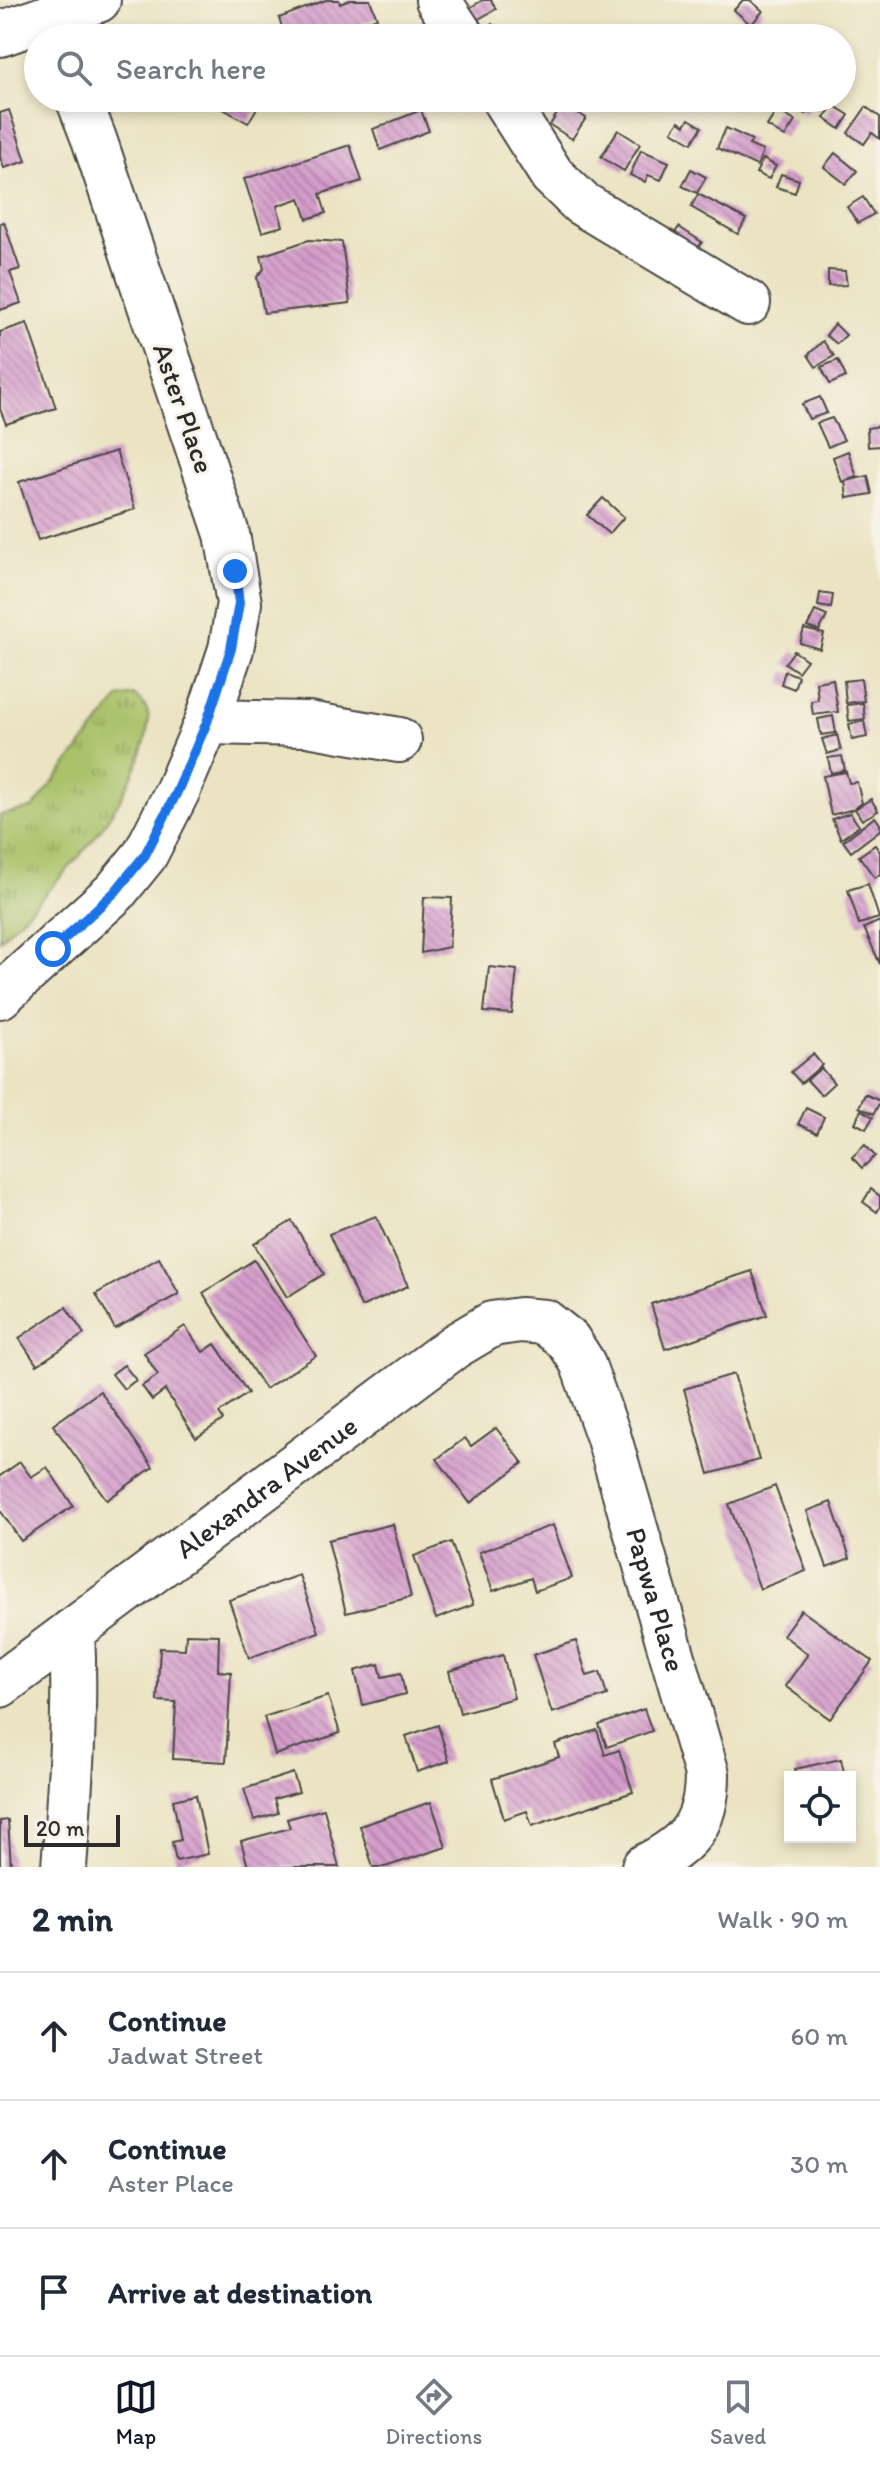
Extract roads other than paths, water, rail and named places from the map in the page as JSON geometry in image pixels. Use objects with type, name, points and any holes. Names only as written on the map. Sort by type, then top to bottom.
[{"type":"street","points":[[438,0],[454,24]]},
{"type":"street","points":[[32,24],[71,12]]},
{"type":"street","points":[[0,34],[24,27]]},
{"type":"street","name":"Aster Place","points":[[0,996],[115,892],[145,855],[207,722],[231,649],[239,603],[235,571],[222,520],[83,112]]},
{"type":"street","points":[[512,112],[552,175],[574,197],[603,219],[748,303]]},
{"type":"street","points":[[207,722],[308,724],[399,740]]},
{"type":"street","name":"Alexandra Avenue","points":[[0,1685],[455,1346],[492,1324],[520,1320],[545,1322]]},
{"type":"street","name":"Papwa Place","points":[[545,1322],[568,1340],[582,1362],[608,1435],[707,1774],[707,1797],[701,1822],[683,1843],[658,1864]]},
{"type":"street","points":[[64,1867],[74,1716],[72,1631]]}]
